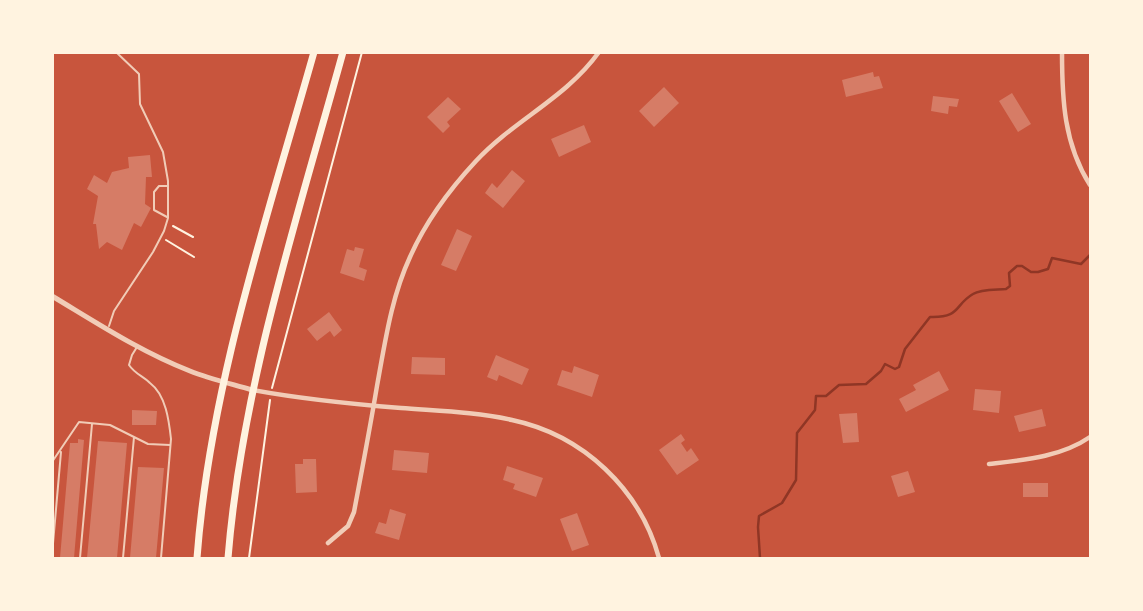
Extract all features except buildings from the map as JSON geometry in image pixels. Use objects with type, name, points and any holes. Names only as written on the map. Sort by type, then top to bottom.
[{"type":"highway","points":[[197,558],[206,465],[222,382],[314,52]]},
{"type":"highway","points":[[228,558],[239,464],[252,390],[343,52]]},
{"type":"street","points":[[328,543],[348,526],[354,512],[394,301],[409,258],[437,209],[478,159],[512,129],[569,86],[599,52]]},
{"type":"street","points":[[1062,52],[1065,121],[1077,161],[1090,185]]},
{"type":"street","points":[[52,296],[108,331],[176,365],[222,382],[271,394],[511,420],[543,429],[573,444],[604,467],[633,500],[648,526],[660,558]]},
{"type":"street","points":[[989,464],[1027,460],[1058,452],[1090,437]]},
{"type":"lane","points":[[108,331],[114,311],[164,231],[168,218],[169,186],[163,152],[140,104],[139,74],[116,52]]},
{"type":"lane","points":[[168,218],[154,210],[153,204],[156,188],[169,186]]},
{"type":"lane","points":[[138,346],[129,365],[133,372],[158,389],[169,423],[171,445],[161,558]]},
{"type":"lane","points":[[52,462],[79,422],[110,425],[148,444],[171,445]]},
{"type":"lane","points":[[80,558],[92,424]]},
{"type":"lane","points":[[123,558],[134,436]]},
{"type":"lane","points":[[52,555],[62,449]]},
{"type":"path","points":[[249,558],[271,394],[297,287],[362,52]]},
{"type":"path","points":[[172,225],[193,237]]},
{"type":"path","points":[[167,242],[194,257]]},
{"type":"waterway","points":[[760,558],[759,516],[782,503],[796,480],[797,433],[815,410],[816,396],[826,396],[839,385],[866,384],[885,364],[895,369],[899,367],[905,349],[930,317],[952,313],[976,292],[1006,289],[1010,286],[1009,273],[1017,266],[1038,272],[1048,269],[1052,258],[1081,264],[1090,255]]}]
